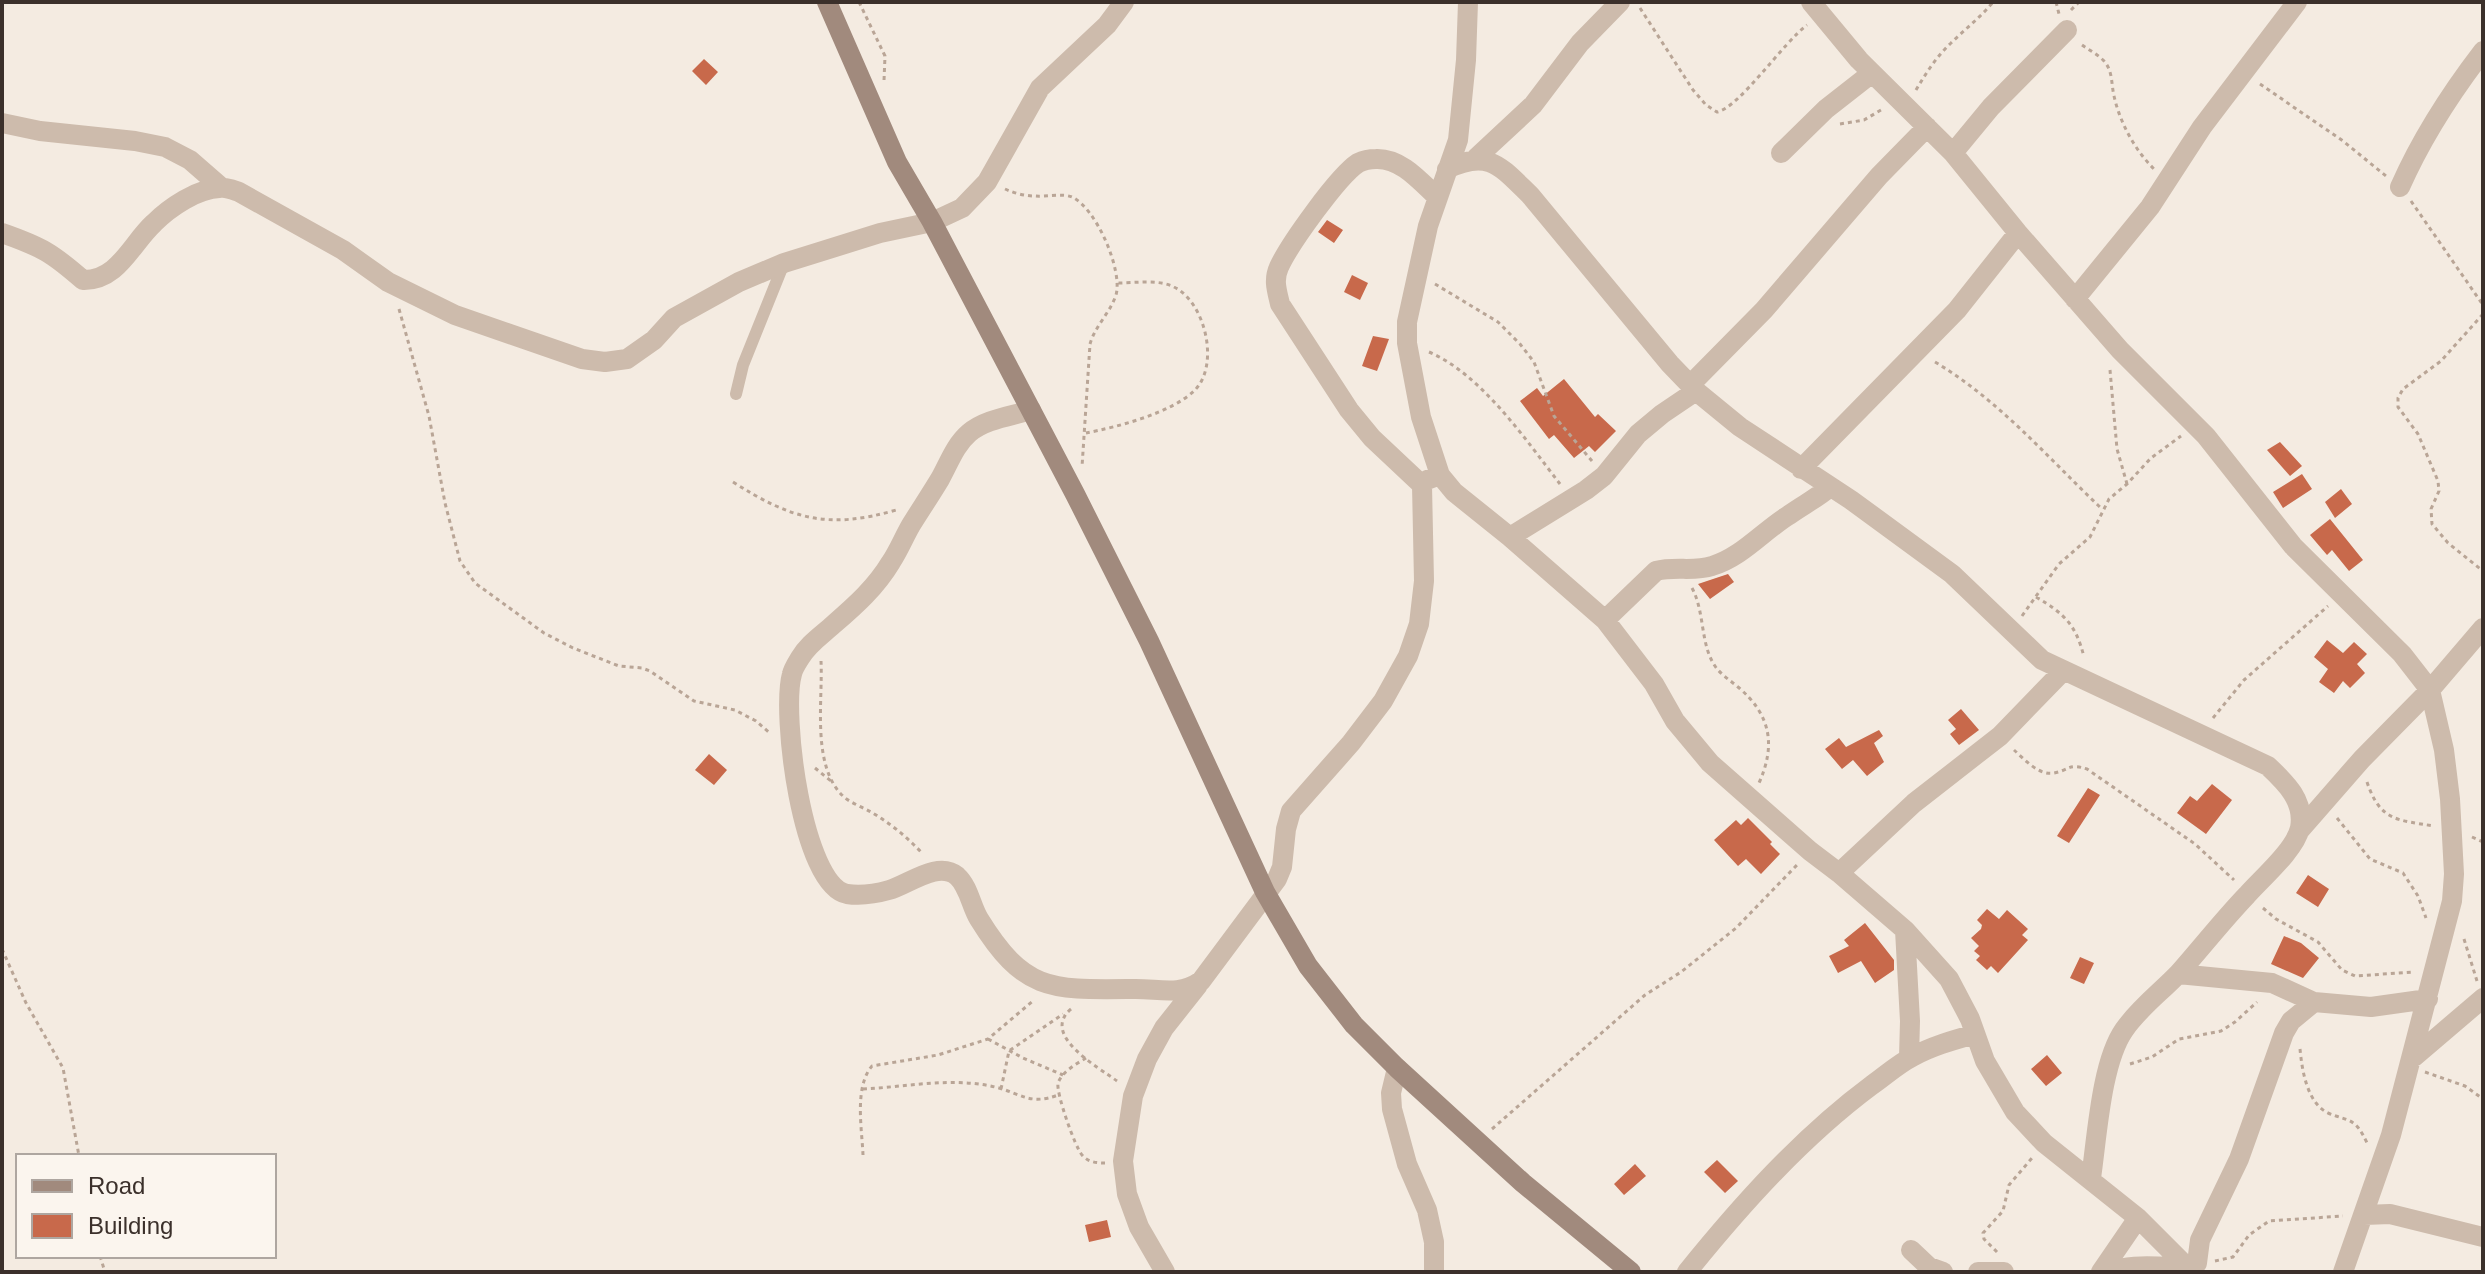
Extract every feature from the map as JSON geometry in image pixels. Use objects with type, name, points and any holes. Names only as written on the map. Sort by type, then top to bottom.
[{"type":"street","points":[[827,2],[897,162],[932,222],[1075,494],[1149,641],[1265,892],[1308,966],[1354,1025],[1397,1068],[1523,1183],[1631,1272]]},
{"type":"street","points":[[2,123],[165,147],[190,160],[221,187],[239,192],[307,229],[388,282],[455,315],[582,359],[605,362],[627,359],[654,340],[674,318],[739,282],[784,263],[880,233],[932,222],[962,208],[987,182],[1040,88],[1107,25],[1124,2]]},
{"type":"street","points":[[1165,1272],[1139,1227],[1127,1194],[1123,1161],[1133,1096],[1147,1059],[1164,1028],[1277,879],[1282,867],[1291,811],[1383,701],[1408,656],[1419,624],[1431,480],[1407,343],[1407,322],[1437,197],[1458,140],[1463,110],[1468,2]]},
{"type":"street","points":[[1447,169],[1476,158],[1533,105],[1563,63],[1620,2]]},
{"type":"street","points":[[2075,299],[2117,250],[2167,182],[2202,127],[2297,2]]},
{"type":"street","points":[[1816,8],[1872,73],[1953,153],[2109,337],[2206,436],[2293,546],[2402,654],[2430,690],[2444,750],[2453,887],[2412,1063],[2378,1174],[2343,1272]]},
{"type":"street","points":[[1953,153],[1991,107],[2067,30]]},
{"type":"street","points":[[2400,187],[2417,148],[2440,110],[2483,51]]},
{"type":"street","points":[[1781,153],[1872,73]]},
{"type":"street","points":[[1510,537],[1604,476],[1638,434],[1693,388],[1879,176],[1927,127]]},
{"type":"street","points":[[1476,158],[1492,163],[1530,195],[1693,388],[1740,427],[1952,574],[2042,660],[2268,766],[2290,787],[2300,808],[2300,830]]},
{"type":"street","points":[[1437,197],[1412,173],[1393,162],[1377,159],[1359,162],[1342,178],[1278,269],[1275,283],[1280,304],[1349,410],[1372,438],[1510,537],[1605,620],[1654,684],[1675,721],[1710,763],[1905,930],[1949,979],[1985,1061],[2015,1112],[2044,1143],[2091,1178],[2193,1266]]},
{"type":"street","points":[[2,233],[54,254],[83,280],[98,280],[115,269],[154,223],[203,191],[221,187]]},
{"type":"street","points":[[1801,469],[1918,352],[1974,290],[2018,233]]},
{"type":"street","points":[[1031,410],[991,421],[970,432],[952,453],[892,562],[871,592],[802,654],[792,674],[790,750],[794,782],[806,825],[830,884],[843,893],[865,895],[891,890],[939,871],[954,874],[963,884],[976,914],[995,945],[1034,980],[1049,986],[1143,988],[1169,993],[1189,989],[1201,981]]},
{"type":"street","points":[[1605,620],[1656,571],[1701,569],[1734,557],[1830,487]]},
{"type":"street","points":[[2091,1178],[2111,1057],[2122,1031],[2283,857],[2322,804],[2430,690],[2483,628]]},
{"type":"street","points":[[1839,873],[1904,812],[2000,736],[2063,671]]},
{"type":"street","points":[[1905,930],[1909,1058]]},
{"type":"street","points":[[2178,974],[2272,983],[2314,1002],[2371,1007],[2428,999]]},
{"type":"street","points":[[2412,1063],[2483,998]]},
{"type":"street","points":[[2193,1266],[2200,1240],[2239,1159],[2284,1033],[2291,1021],[2314,1002]]},
{"type":"street","points":[[1687,1272],[1769,1178],[1808,1138],[1852,1100],[1909,1058],[1975,1034]]},
{"type":"street","points":[[1397,1068],[1391,1093],[1392,1109],[1407,1164],[1427,1210],[1434,1242],[1434,1272]]},
{"type":"street","points":[[2364,1215],[2390,1214],[2483,1237]]},
{"type":"street","points":[[2101,1272],[2138,1218]]},
{"type":"street","points":[[1911,1250],[1929,1267],[1943,1272]]},
{"type":"street","points":[[2110,1272],[2146,1264],[2193,1266]]},
{"type":"street","points":[[1978,1272],[2004,1266]]},
{"type":"lane","points":[[736,394],[743,365],[784,263]]},
{"type":"path","points":[[859,2],[885,56],[884,84],[872,101]]},
{"type":"path","points":[[1635,2],[1693,90],[1717,112],[1726,110],[1816,8]]},
{"type":"path","points":[[1815,120],[1848,125],[1901,102],[1949,45],[1993,2]]},
{"type":"path","points":[[2056,2],[2060,21],[2067,30],[2081,45],[2103,60],[2110,70],[2114,97],[2132,142],[2167,182]]},
{"type":"path","points":[[2243,73],[2343,141],[2400,187],[2483,305]]},
{"type":"path","points":[[987,182],[1031,197],[1070,196],[1083,205],[1108,245],[1117,283],[1116,295],[1094,330],[1090,344],[1084,460],[1075,494]]},
{"type":"path","points":[[1417,276],[1447,290],[1498,322],[1520,344],[1534,362],[1554,416],[1604,476]]},
{"type":"path","points":[[388,282],[429,416],[445,503],[460,561],[475,583],[544,633],[606,662],[650,671],[694,701],[735,710],[756,721],[790,750]]},
{"type":"path","points":[[1086,433],[1132,423],[1188,396],[1198,387],[1208,356],[1199,318],[1189,300],[1177,288],[1167,284],[1117,283]]},
{"type":"path","points":[[2483,314],[2441,361],[2403,389],[2398,398],[2398,407],[2418,434],[2438,481],[2439,491],[2431,509],[2432,524],[2448,543],[2483,571]]},
{"type":"path","points":[[2109,337],[2117,449],[2127,484]]},
{"type":"path","points":[[1407,343],[1461,371],[1514,426],[1572,499]]},
{"type":"path","points":[[1918,352],[1953,373],[2002,411],[2102,509]]},
{"type":"path","points":[[2015,634],[2025,610],[2059,564],[2090,537],[2109,499],[2169,443],[2181,436],[2206,436]]},
{"type":"path","points":[[733,482],[791,514],[817,520],[849,520],[895,511],[907,505]]},
{"type":"path","points":[[1680,568],[1694,592],[1715,666],[1753,704],[1764,720],[1769,735],[1767,762],[1751,800]]},
{"type":"path","points":[[2202,734],[2244,680],[2342,595]]},
{"type":"path","points":[[2035,597],[2063,615],[2074,627],[2092,684]]},
{"type":"path","points":[[818,637],[821,724],[825,766],[831,781],[845,798],[892,825],[939,871]]},
{"type":"path","points":[[2000,736],[2043,772],[2055,773],[2075,765],[2087,769],[2195,844],[2276,919],[2318,942],[2342,970],[2355,976],[2436,961],[2410,881],[2393,867],[2370,859],[2362,852],[2350,831],[2322,804]]},
{"type":"path","points":[[2362,759],[2372,797],[2381,811],[2396,820],[2451,829]]},
{"type":"path","points":[[1477,1141],[1541,1089],[1645,995],[1681,972],[1736,928],[1810,851]]},
{"type":"path","points":[[2463,937],[2483,998]]},
{"type":"path","points":[[2,949],[26,1003],[63,1068],[79,1154]]},
{"type":"path","points":[[2108,1073],[2152,1057],[2179,1039],[2221,1031],[2251,1009],[2272,983]]},
{"type":"path","points":[[863,1155],[863,1089],[865,1074],[872,1066],[885,1061],[938,1055],[988,1039],[1049,986]]},
{"type":"path","points":[[1001,1089],[1009,1051],[1074,1006]]},
{"type":"path","points":[[1066,1012],[1062,1021],[1063,1033],[1072,1048],[1133,1096]]},
{"type":"path","points":[[988,1039],[1063,1075]]},
{"type":"path","points":[[2300,1045],[2312,1098],[2327,1112],[2354,1122],[2378,1174]]},
{"type":"path","points":[[1086,1058],[1063,1075],[1058,1083],[1058,1095],[1077,1148],[1084,1157],[1095,1163],[1123,1161]]},
{"type":"path","points":[[2412,1063],[2465,1086],[2483,1099]]},
{"type":"path","points":[[863,1089],[964,1082],[1036,1100],[1058,1095]]},
{"type":"path","points":[[2004,1266],[1983,1233],[2003,1211],[2009,1185],[2044,1143]]},
{"type":"path","points":[[2193,1266],[2233,1257],[2258,1226],[2269,1221],[2364,1215]]},
{"type":"building","points":[[704,59],[718,72],[706,85],[692,71]]},
{"type":"building","points":[[1327,220],[1343,230],[1334,243],[1318,232]]},
{"type":"building","points":[[1352,275],[1368,283],[1360,300],[1344,292]]},
{"type":"building","points":[[1373,336],[1389,339],[1377,371],[1362,366]]},
{"type":"building","points":[[1564,379],[1595,417],[1598,414],[1616,431],[1595,452],[1589,446],[1574,458],[1554,435],[1549,439],[1520,401],[1537,388],[1543,396]]},
{"type":"building","points":[[2280,442],[2302,466],[2290,476],[2267,450]]},
{"type":"building","points":[[2302,474],[2312,489],[2283,508],[2273,492]]},
{"type":"building","points":[[2341,489],[2352,504],[2335,518],[2325,502]]},
{"type":"building","points":[[2330,519],[2363,560],[2349,571],[2332,550],[2327,555],[2310,535]]},
{"type":"building","points":[[1728,574],[1734,582],[1710,599],[1698,584]]},
{"type":"building","points":[[2327,640],[2343,653],[2354,642],[2367,654],[2357,664],[2365,673],[2350,688],[2343,681],[2334,693],[2319,682],[2328,669],[2314,657]]},
{"type":"building","points":[[1961,709],[1979,730],[1959,745],[1950,734],[1956,729],[1948,720]]},
{"type":"building","points":[[1879,730],[1883,736],[1874,743],[1884,762],[1867,776],[1853,760],[1842,769],[1825,749],[1839,738],[1846,747]]},
{"type":"building","points":[[709,754],[727,770],[714,785],[695,770]]},
{"type":"building","points":[[2212,784],[2232,800],[2206,834],[2177,813],[2190,796],[2197,801]]},
{"type":"building","points":[[2088,788],[2100,795],[2069,843],[2057,836]]},
{"type":"building","points":[[1748,818],[1780,854],[1761,874],[1746,859],[1738,866],[1714,840],[1736,820],[1741,825]]},
{"type":"building","points":[[2308,875],[2329,889],[2318,907],[2296,893]]},
{"type":"building","points":[[1987,909],[1999,919],[2007,910],[2028,929],[2022,935],[2028,940],[1998,973],[1991,966],[1987,970],[1976,960],[1980,956],[1974,951],[1979,946],[1971,938],[1981,929],[1982,925],[1977,920]]},
{"type":"building","points":[[1865,923],[1894,960],[1894,970],[1875,983],[1861,961],[1838,973],[1829,956],[1849,946],[1844,940]]},
{"type":"building","points":[[2284,936],[2301,943],[2319,958],[2303,978],[2271,964]]},
{"type":"building","points":[[2080,957],[2094,963],[2084,984],[2070,978]]},
{"type":"building","points":[[2047,1055],[2062,1073],[2046,1086],[2031,1069]]},
{"type":"building","points":[[1717,1160],[1738,1181],[1725,1193],[1704,1172]]},
{"type":"building","points":[[1635,1164],[1646,1176],[1624,1195],[1614,1184]]},
{"type":"building","points":[[1107,1220],[1111,1237],[1089,1242],[1085,1225]]}]
